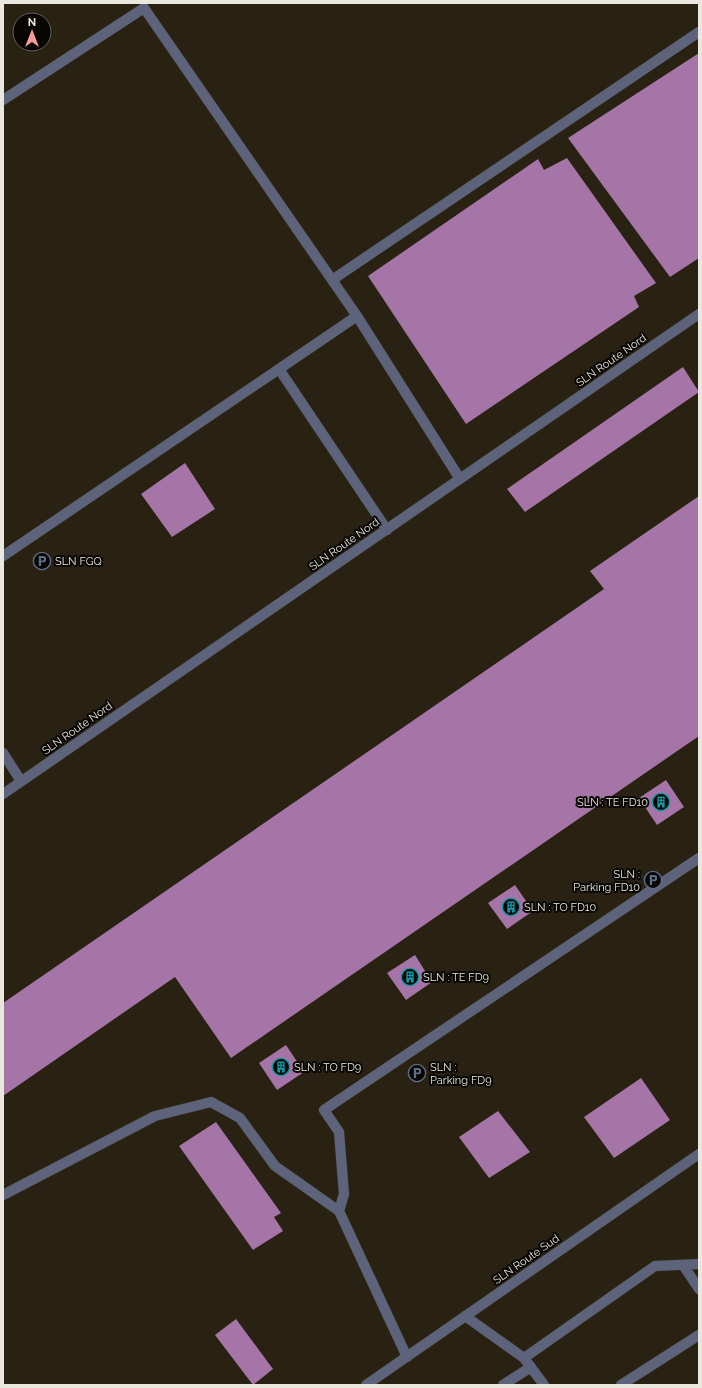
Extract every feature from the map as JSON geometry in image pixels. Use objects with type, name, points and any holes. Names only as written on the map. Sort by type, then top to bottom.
[{"type":"lane","points":[[3,100],[142,5],[357,316],[460,479]]},
{"type":"lane","points":[[332,280],[699,32]]},
{"type":"lane","name":"SLN Route Nord","points":[[3,794],[699,314]]},
{"type":"lane","points":[[3,556],[357,316]]},
{"type":"lane","points":[[279,369],[386,530]]},
{"type":"lane","points":[[3,753],[21,781]]},
{"type":"lane","points":[[339,1211],[344,1194],[339,1132],[324,1110],[699,858]]},
{"type":"lane","points":[[3,1195],[155,1116],[211,1102],[240,1118],[275,1166],[339,1211],[407,1357]]},
{"type":"lane","name":"SLN Route Sud","points":[[366,1385],[699,1154]]},
{"type":"lane","points":[[503,1385],[527,1363],[656,1266],[699,1264]]},
{"type":"lane","points":[[683,1265],[699,1289]]},
{"type":"lane","points":[[465,1316],[527,1363],[544,1385]]},
{"type":"lane","points":[[621,1385],[699,1335]]},
{"type":"shaded area","points":[[3,3],[699,3],[699,1385],[3,1385]]},
{"type":"building","points":[[699,53],[699,258],[670,277],[568,138]]},
{"type":"building","points":[[567,158],[656,283],[634,296],[639,307],[466,424],[368,276],[538,159],[544,170]]},
{"type":"building","points":[[683,367],[699,392],[525,512],[507,489]]},
{"type":"building","points":[[185,463],[215,509],[172,537],[141,494]]},
{"type":"building","points":[[699,496],[699,736],[231,1058],[175,977],[3,1096],[3,1003],[604,589],[590,571]]},
{"type":"building","name":"SLN : TE FD10","points":[[666,780],[684,807],[657,825],[639,798]]},
{"type":"building","name":"SLN : TO FD10","points":[[515,885],[533,911],[507,929],[488,903]]},
{"type":"building","name":"SLN : TE FD9","points":[[415,955],[432,982],[406,1000],[387,973]]},
{"type":"building","name":"SLN : TO FD9","points":[[286,1045],[304,1072],[277,1090],[259,1063]]},
{"type":"building","points":[[641,1078],[670,1120],[614,1158],[584,1117]]},
{"type":"building","points":[[498,1111],[530,1152],[489,1178],[459,1137]]},
{"type":"building","points":[[216,1122],[281,1213],[274,1217],[283,1231],[253,1250],[179,1146]]},
{"type":"building","points":[[236,1319],[273,1369],[253,1385],[215,1335]]},
{"type":"place","name":"SLN FGQ","points":[[42,561]]},
{"type":"place","name":"SLN : TE FD10","points":[[661,802]]},
{"type":"place","name":"SLN : Parking FD10","points":[[653,880]]},
{"type":"place","name":"SLN : TO FD10","points":[[511,907]]},
{"type":"place","name":"SLN : TE FD9","points":[[410,977]]},
{"type":"place","name":"SLN : TO FD9","points":[[281,1067]]},
{"type":"place","name":"SLN : Parking FD9","points":[[417,1073]]}]
